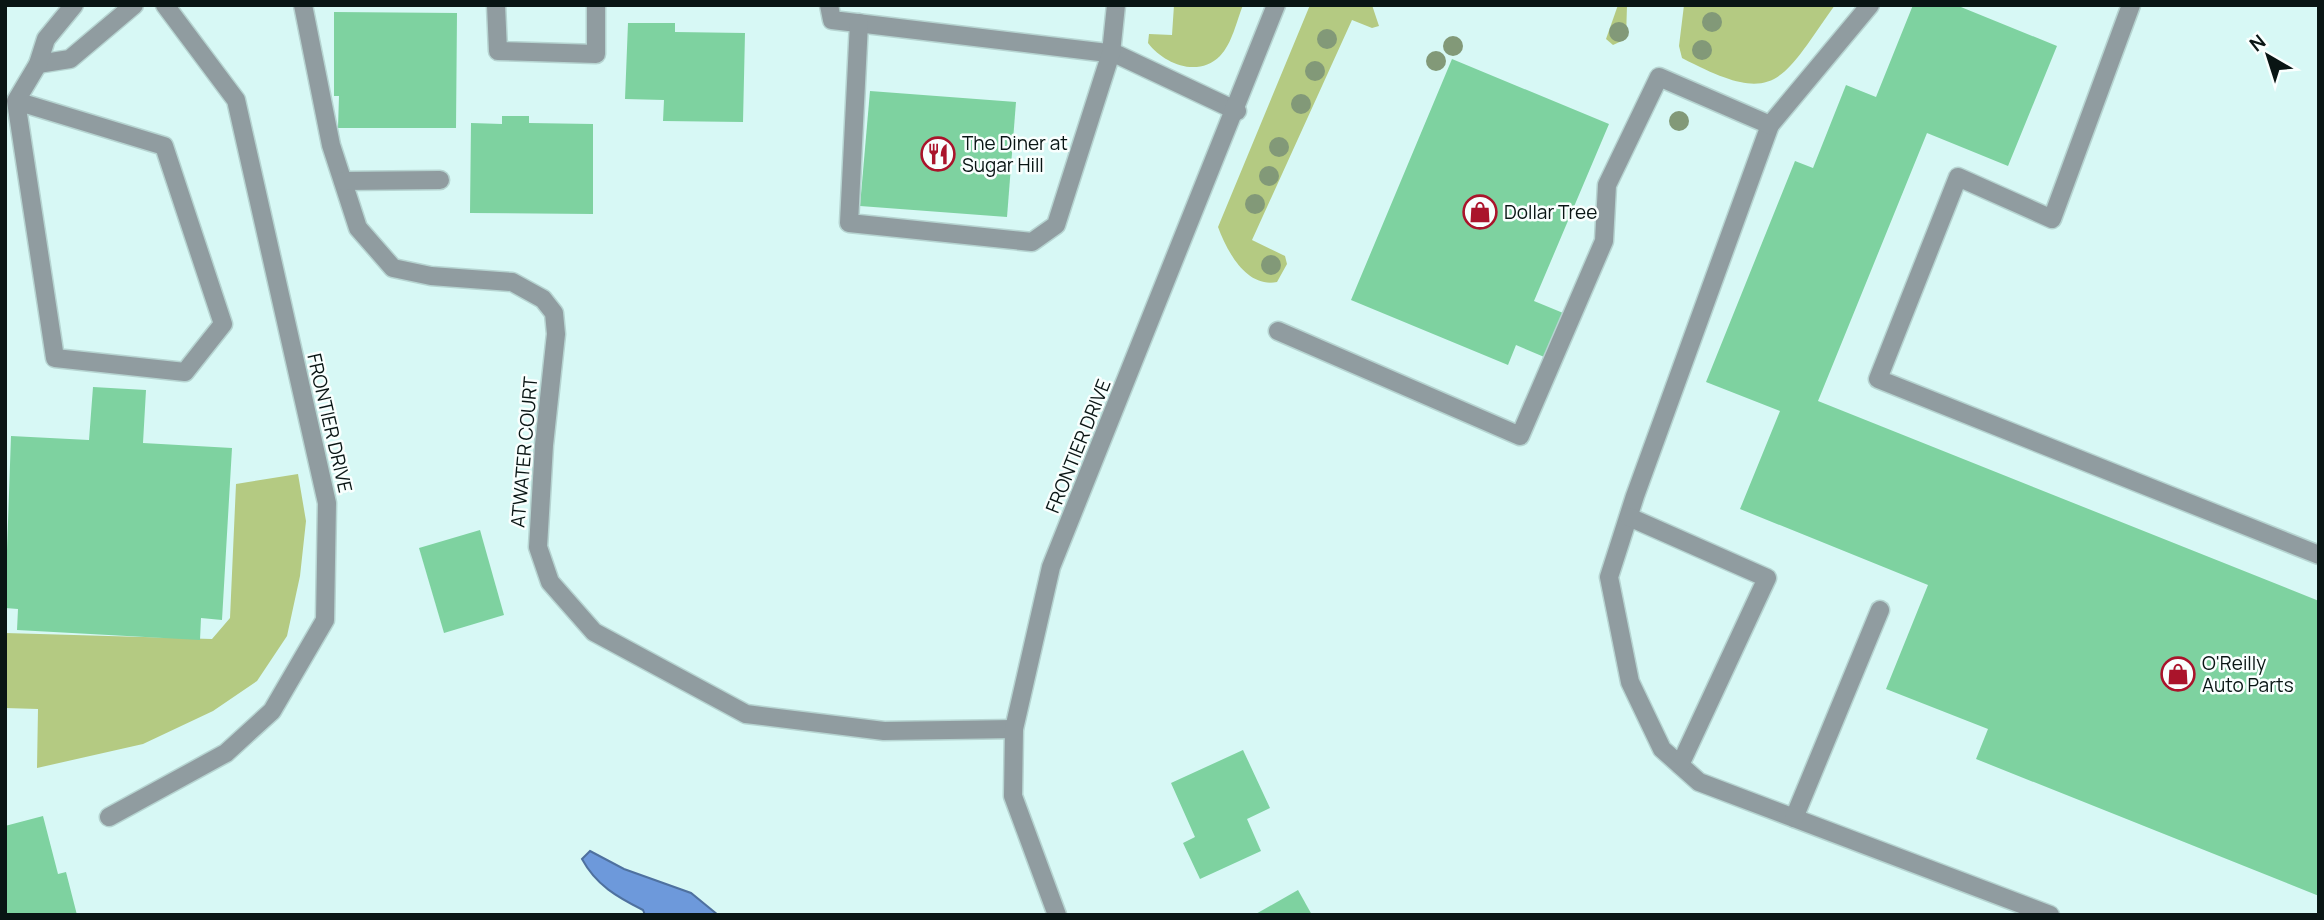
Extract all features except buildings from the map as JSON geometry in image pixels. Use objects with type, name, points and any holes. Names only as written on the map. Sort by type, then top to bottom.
[{"type":"street","points":[[16,101],[164,146],[223,324],[185,372],[55,358],[16,101],[38,64],[46,39],[75,5]]},
{"type":"street","points":[[38,64],[70,59],[134,5]]},
{"type":"street","name":"FRONTIER DRIVE","points":[[110,817],[236,745],[272,712],[325,620],[327,503],[236,100],[165,5]]},
{"type":"street","name":"ATWATER COURT","points":[[303,5],[331,145],[358,228],[393,268],[431,276],[512,282],[543,299],[554,313],[556,334],[544,445],[538,547],[550,582],[594,632],[746,714],[884,731],[1014,729]]},
{"type":"street","points":[[496,5],[498,51],[596,54],[596,5]]},
{"type":"street","points":[[829,5],[832,20],[1111,53],[1237,111]]},
{"type":"street","points":[[859,23],[849,223],[1032,242],[1056,225],[1111,53],[1116,5]]},
{"type":"street","name":"FRONTIER DRIVE","points":[[1057,915],[1013,796],[1014,729],[1051,568],[1237,111],[1276,5]]},
{"type":"street","points":[[1870,5],[1770,125],[1609,577],[1630,682],[1662,749],[1699,782],[2050,915]]},
{"type":"street","points":[[2132,5],[2052,219],[1958,177],[1878,379],[2319,555]]},
{"type":"street","points":[[1278,331],[1520,436],[1604,241],[1607,185],[1659,77],[1770,125]]},
{"type":"street","points":[[343,181],[440,180]]},
{"type":"street","points":[[1629,517],[1767,579],[1680,765]]},
{"type":"street","points":[[1794,818],[1880,610]]},
{"type":"green space","points":[[1174,5],[1243,5],[1231,39],[1220,56],[1211,63],[1192,67],[1172,62],[1148,43],[1149,34],[1172,35]]},
{"type":"green space","points":[[1310,5],[1372,5],[1379,26],[1372,28],[1352,20],[1252,240],[1285,256],[1287,264],[1277,282],[1266,282],[1247,274],[1239,266],[1218,227]]},
{"type":"green space","points":[[1618,5],[1627,5],[1626,39],[1613,45],[1606,39]]},
{"type":"green space","points":[[1684,5],[1835,5],[1787,69],[1773,79],[1758,84],[1738,82],[1682,58],[1679,46]]},
{"type":"green space","points":[[298,474],[306,521],[300,576],[287,636],[257,681],[213,711],[143,744],[37,768],[38,709],[5,708],[5,633],[212,639],[230,618],[236,484]]},
{"type":"water","points":[[590,851],[624,869],[691,893],[718,915],[645,915],[643,910],[616,895],[594,876],[582,859]]},
{"type":"place","name":"The Diner at Sugar Hill","points":[[938,154]]},
{"type":"place","name":"Dollar Tree","points":[[1480,212]]},
{"type":"place","name":"O'Reilly Auto Parts","points":[[2178,674]]}]
